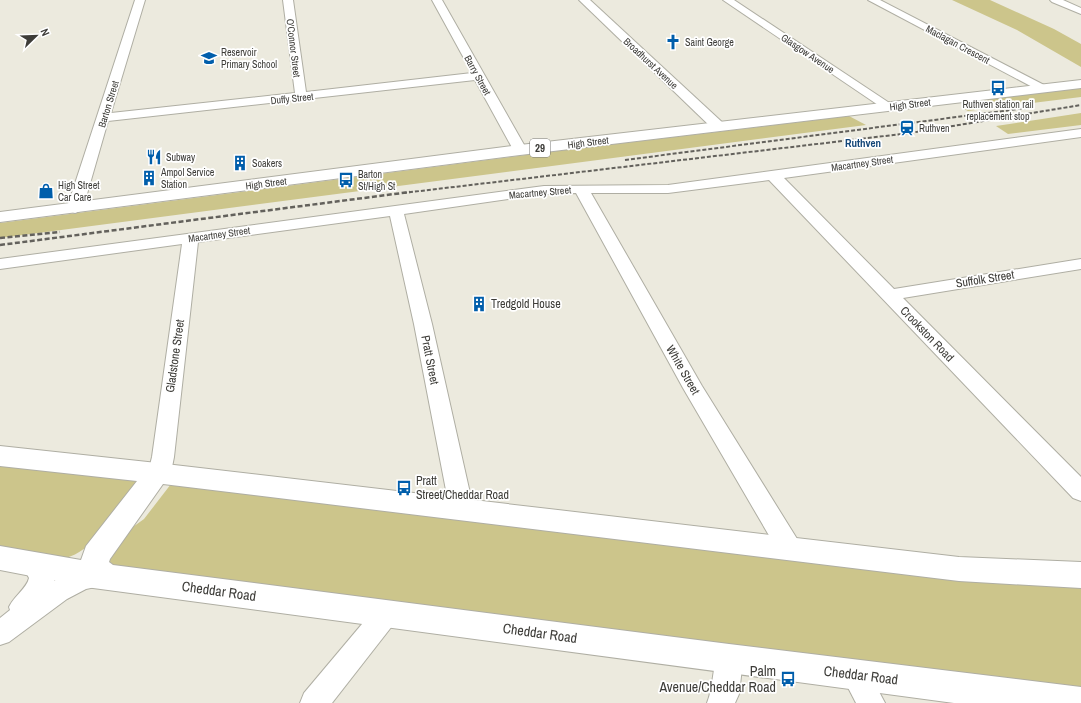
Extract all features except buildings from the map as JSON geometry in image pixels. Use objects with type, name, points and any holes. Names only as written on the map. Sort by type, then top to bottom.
[{"type":"main road","name":"Broadhurst Avenue","points":[[584,0],[718,126]]},
{"type":"main road","name":"High Street","points":[[0,217],[520,150],[1081,84]]},
{"type":"main road","points":[[0,456],[157,473],[959,569],[1081,575]]},
{"type":"main road","points":[[105,576],[94,566],[96,556],[157,473]]},
{"type":"main road","name":"Cheddar Road","points":[[0,558],[105,576],[728,659],[1081,702]]},
{"type":"street","name":"Barton Street","points":[[75,208],[140,0]]},
{"type":"street","name":"O'Connor Street","points":[[288,0],[301,97]]},
{"type":"street","name":"Barry Street","points":[[437,0],[520,150]]},
{"type":"street","name":"Glasgow Avenue","points":[[728,0],[888,106]]},
{"type":"street","name":"Maclagan Crescent","points":[[873,0],[1042,88]]},
{"type":"street","points":[[1055,0],[1081,11]]},
{"type":"street","name":"Duffy Street","points":[[104,118],[479,76]]},
{"type":"street","name":"Macartney Street","points":[[0,264],[544,190],[668,189],[1081,133]]},
{"type":"street","name":"Crookston Road","points":[[773,175],[1081,492]]},
{"type":"street","name":"White Street","points":[[581,189],[693,388],[790,549]]},
{"type":"street","name":"Pratt Street","points":[[396,210],[423,324],[462,510]]},
{"type":"street","name":"Gladstone Street","points":[[157,473],[164,457],[172,380],[191,238]]},
{"type":"street","name":"Suffolk Street","points":[[889,295],[1081,264]]},
{"type":"street","points":[[0,629],[40,588],[42,576],[33,563]]},
{"type":"street","points":[[0,633],[58,591],[82,579],[105,576]]},
{"type":"street","points":[[314,703],[387,613]]},
{"type":"street","points":[[721,703],[725,694],[728,659]]},
{"type":"street","points":[[855,674],[871,703]]},
{"type":"shaded area","points":[[952,0],[990,0],[1054,29],[1081,44],[1081,67],[1017,30]]},
{"type":"shaded area","points":[[1081,88],[1081,97],[968,111],[964,109],[970,101]]},
{"type":"shaded area","points":[[1081,113],[1081,125],[1008,134],[996,126]]},
{"type":"shaded area","points":[[849,116],[866,125],[0,238],[0,223],[565,150]]},
{"type":"shaded area","points":[[0,464],[137,480],[139,482],[104,530],[93,541],[81,551],[69,557],[50,559],[0,551]]},
{"type":"shaded area","points":[[171,484],[1081,585],[1081,693],[104,565],[119,537],[144,519]]},
{"type":"railway","points":[[403,193],[910,133],[1081,105]]},
{"type":"railway","points":[[625,160],[1034,107]]},
{"type":"railway","points":[[0,245],[410,192]]},
{"type":"railway","points":[[0,238],[60,232]]},
{"type":"place","name":"Saint George","points":[[673,42]]},
{"type":"place","name":"Reservoir Primary School","points":[[209,58]]},
{"type":"place","name":"Ruthven station rail replacement stop","points":[[998,88]]},
{"type":"place","name":"Ruthven","points":[[907,128]]},
{"type":"place","name":"Subway","points":[[154,157]]},
{"type":"place","name":"Soakers","points":[[240,163]]},
{"type":"place","name":"Ampol Service Station","points":[[149,178]]},
{"type":"place","name":"Barton St/High St","points":[[346,180]]},
{"type":"place","name":"High Street Car Care","points":[[46,191]]},
{"type":"place","name":"Tredgold House","points":[[479,304]]},
{"type":"place","name":"Pratt Street/Cheddar Road","points":[[404,488]]},
{"type":"place","name":"Palm Avenue/Cheddar Road","points":[[788,679]]},
{"type":"district","name":"Ruthven","points":[[863,143]]}]
